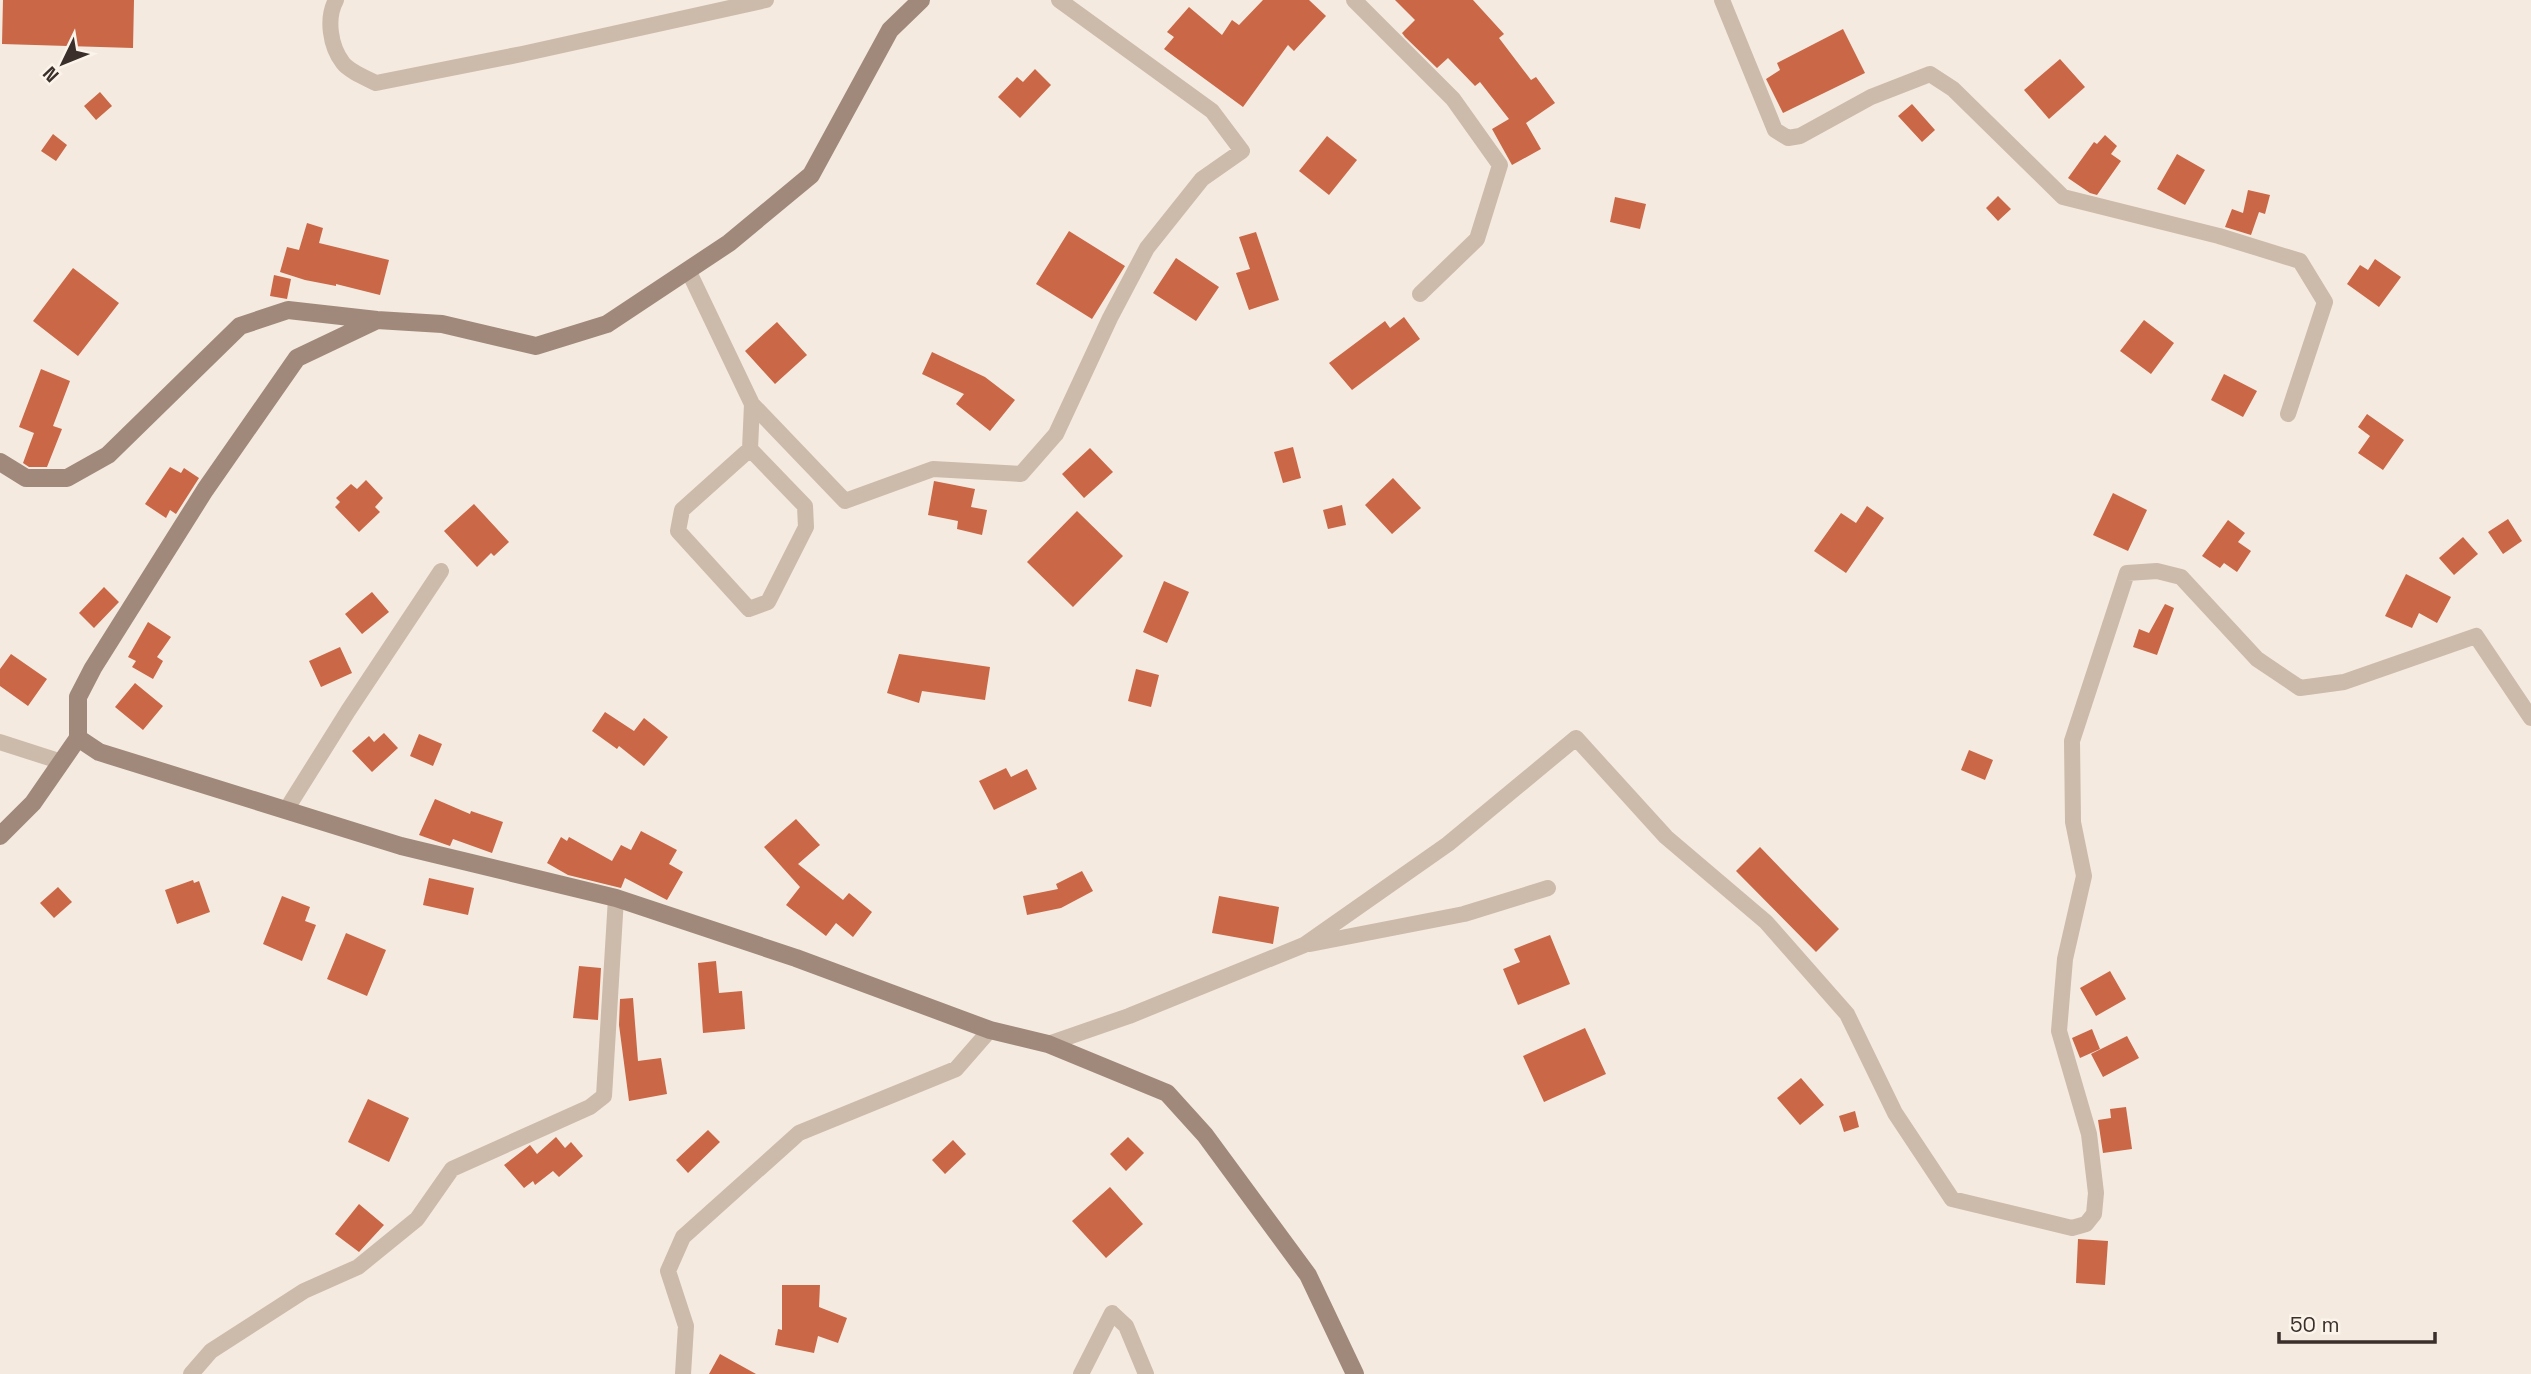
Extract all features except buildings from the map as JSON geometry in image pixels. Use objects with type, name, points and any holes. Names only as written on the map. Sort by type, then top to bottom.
[{"type":"street","points":[[336,0],[332,7],[330,34],[343,64],[376,83],[523,54],[766,0]]},
{"type":"street","points":[[0,462],[26,478],[67,478],[108,455],[240,326],[288,310],[442,324],[536,346],[607,324],[729,243],[811,176],[890,30],[922,0]]},
{"type":"street","points":[[688,270],[752,404],[845,501],[933,468],[1021,474],[1056,434],[1110,318],[1147,248],[1202,179],[1242,151],[1212,111],[1059,0]]},
{"type":"street","points":[[1354,0],[1454,99],[1500,165],[1477,239],[1420,294]]},
{"type":"street","points":[[1723,0],[1774,130],[1788,138],[1800,136],[1871,97],[1930,74],[1953,89],[2063,197],[2219,236],[2300,261],[2325,302],[2288,414]]},
{"type":"street","points":[[0,836],[33,803],[78,738],[78,697],[93,668],[205,490],[297,358],[377,320]]},
{"type":"street","points":[[750,449],[805,506],[806,527],[768,602],[749,609],[678,531],[682,510],[750,449],[752,404]]},
{"type":"street","points":[[286,810],[370,676],[441,571]]},
{"type":"street","points":[[1304,945],[1448,844],[1576,738],[1666,836],[1766,922],[1847,1014],[1895,1114],[1952,1199],[2073,1228],[2086,1224],[2094,1214],[2096,1193],[2089,1134],[2059,1031],[2065,959],[2084,876],[2073,822],[2072,741],[2127,573],[2157,571],[2182,578],[2258,659],[2300,688],[2344,682],[2476,636],[2531,718]]},
{"type":"street","points":[[78,738],[99,752],[401,846],[616,898],[796,958],[990,1030],[1048,1044],[1167,1093],[1205,1135],[1308,1275],[1355,1374]]},
{"type":"street","points":[[0,742],[62,762]]},
{"type":"street","points":[[1048,1044],[1129,1016],[1304,945],[1464,914],[1548,888]]},
{"type":"street","points":[[191,1374],[211,1351],[304,1291],[358,1267],[417,1219],[452,1169],[590,1107],[604,1096],[616,898]]},
{"type":"street","points":[[683,1374],[686,1326],[668,1271],[682,1237],[799,1133],[957,1069],[990,1030]]},
{"type":"street","points":[[1081,1374],[1112,1314],[1126,1326],[1146,1374]]}]
